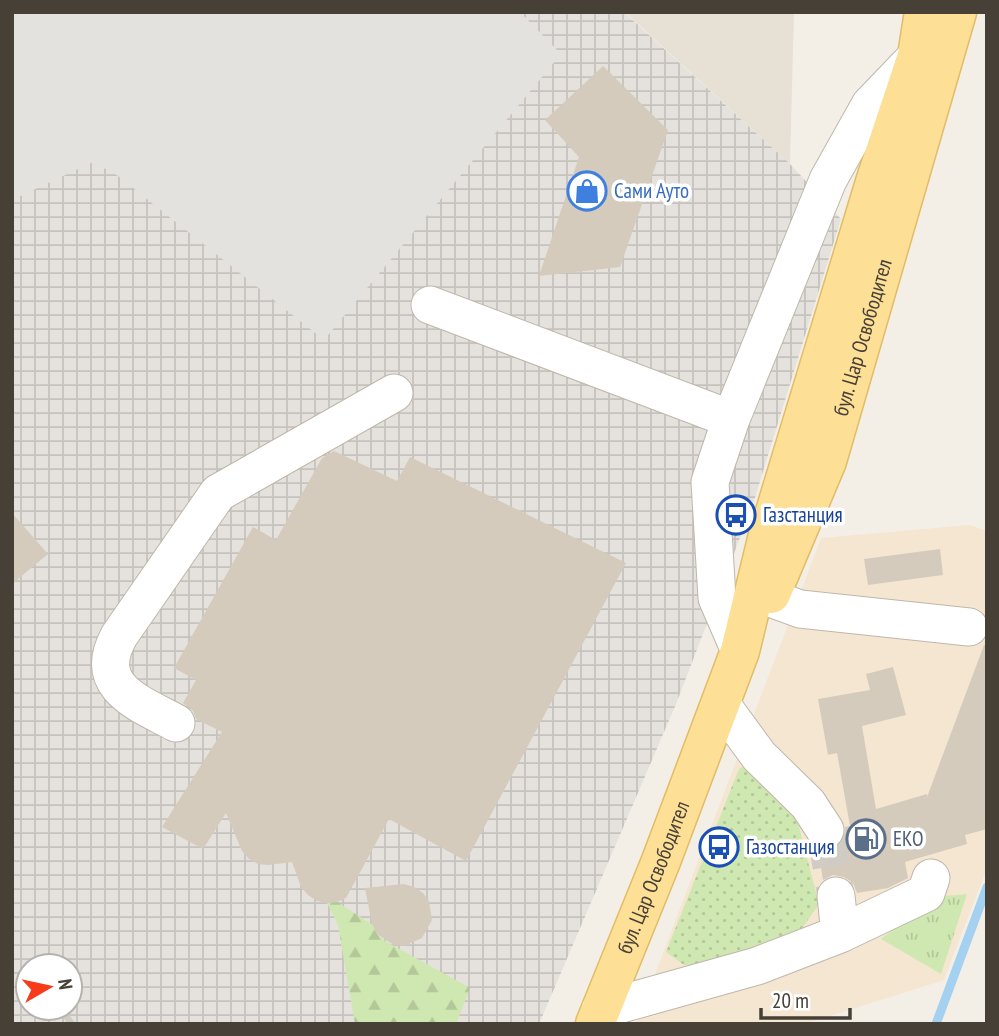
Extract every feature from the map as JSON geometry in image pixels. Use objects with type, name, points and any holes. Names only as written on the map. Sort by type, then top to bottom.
[{"type":"main road","name":"бул. Цар Освободител","points":[[598,1017],[661,861],[740,651],[768,535],[876,179],[917,56],[924,12]]},
{"type":"main road","name":"бул. Цар Освободител","points":[[740,651],[770,598],[827,461],[957,12]]},
{"type":"lane","points":[[740,651],[717,598],[710,482],[731,419],[828,180],[870,105],[917,56]]},
{"type":"lane","points":[[430,305],[731,419]]},
{"type":"lane","points":[[176,723],[130,698],[119,688],[112,676],[110,662],[112,648],[119,636],[219,493],[394,393]]},
{"type":"lane","points":[[770,598],[800,609],[969,628]]},
{"type":"lane","points":[[721,704],[759,756],[808,804],[825,830]]},
{"type":"lane","points":[[598,1017],[757,966],[840,934],[926,893],[931,878]]},
{"type":"lane","points":[[835,897],[840,934]]},
{"type":"shaded area","points":[[12,12],[624,12],[790,164],[841,219],[753,504],[676,704],[539,1024],[12,1024]]},
{"type":"shaded area","points":[[12,12],[520,12],[561,54],[324,340],[118,176],[93,162],[12,200]]},
{"type":"shaded area","points":[[625,12],[794,12],[790,164]]},
{"type":"shaded area","points":[[970,525],[987,531],[987,868],[944,980],[805,1024],[636,1024],[821,538]]},
{"type":"green space","points":[[746,765],[797,819],[819,904],[798,934],[709,965],[684,965],[666,952],[739,769]]},
{"type":"green space","points":[[967,894],[941,974],[881,939],[935,897]]},
{"type":"green space","points":[[337,902],[373,925],[377,934],[385,941],[470,988],[456,1024],[355,1024],[338,925],[327,903]]},
{"type":"building","points":[[603,66],[668,130],[620,267],[539,276],[579,157],[545,120]]},
{"type":"building","points":[[334,451],[397,481],[410,457],[626,563],[466,861],[389,819],[346,898],[327,903],[317,901],[301,887],[292,862],[268,865],[249,859],[242,851],[226,813],[203,849],[162,827],[222,732],[196,719],[193,711],[183,703],[196,680],[174,668],[253,527],[276,540],[322,458]]},
{"type":"building","points":[[12,513],[48,554],[12,584]]},
{"type":"building","points":[[940,549],[943,575],[868,585],[864,559]]},
{"type":"building","points":[[984,645],[987,645],[987,829],[965,835],[967,844],[905,862],[908,878],[888,888],[857,893],[853,883],[844,877],[833,875],[823,880],[818,849],[827,851],[837,847],[844,839],[845,827],[850,826],[837,753],[828,755],[818,699],[870,690],[866,674],[893,667],[906,715],[862,726],[876,809],[927,794],[927,797]]},
{"type":"building","points":[[404,884],[423,893],[429,901],[432,920],[422,938],[404,946],[394,945],[377,934],[372,924],[365,888]]},
{"type":"waterway","points":[[936,1024],[987,887]]},
{"type":"tunnel","points":[[825,830],[836,896]]},
{"type":"place","name":"Сами Ауто","points":[[587,191]]},
{"type":"place","name":"Газстанция","points":[[736,515]]},
{"type":"place","name":"EKO","points":[[866,839]]},
{"type":"place","name":"Газoстанция","points":[[719,847]]}]
